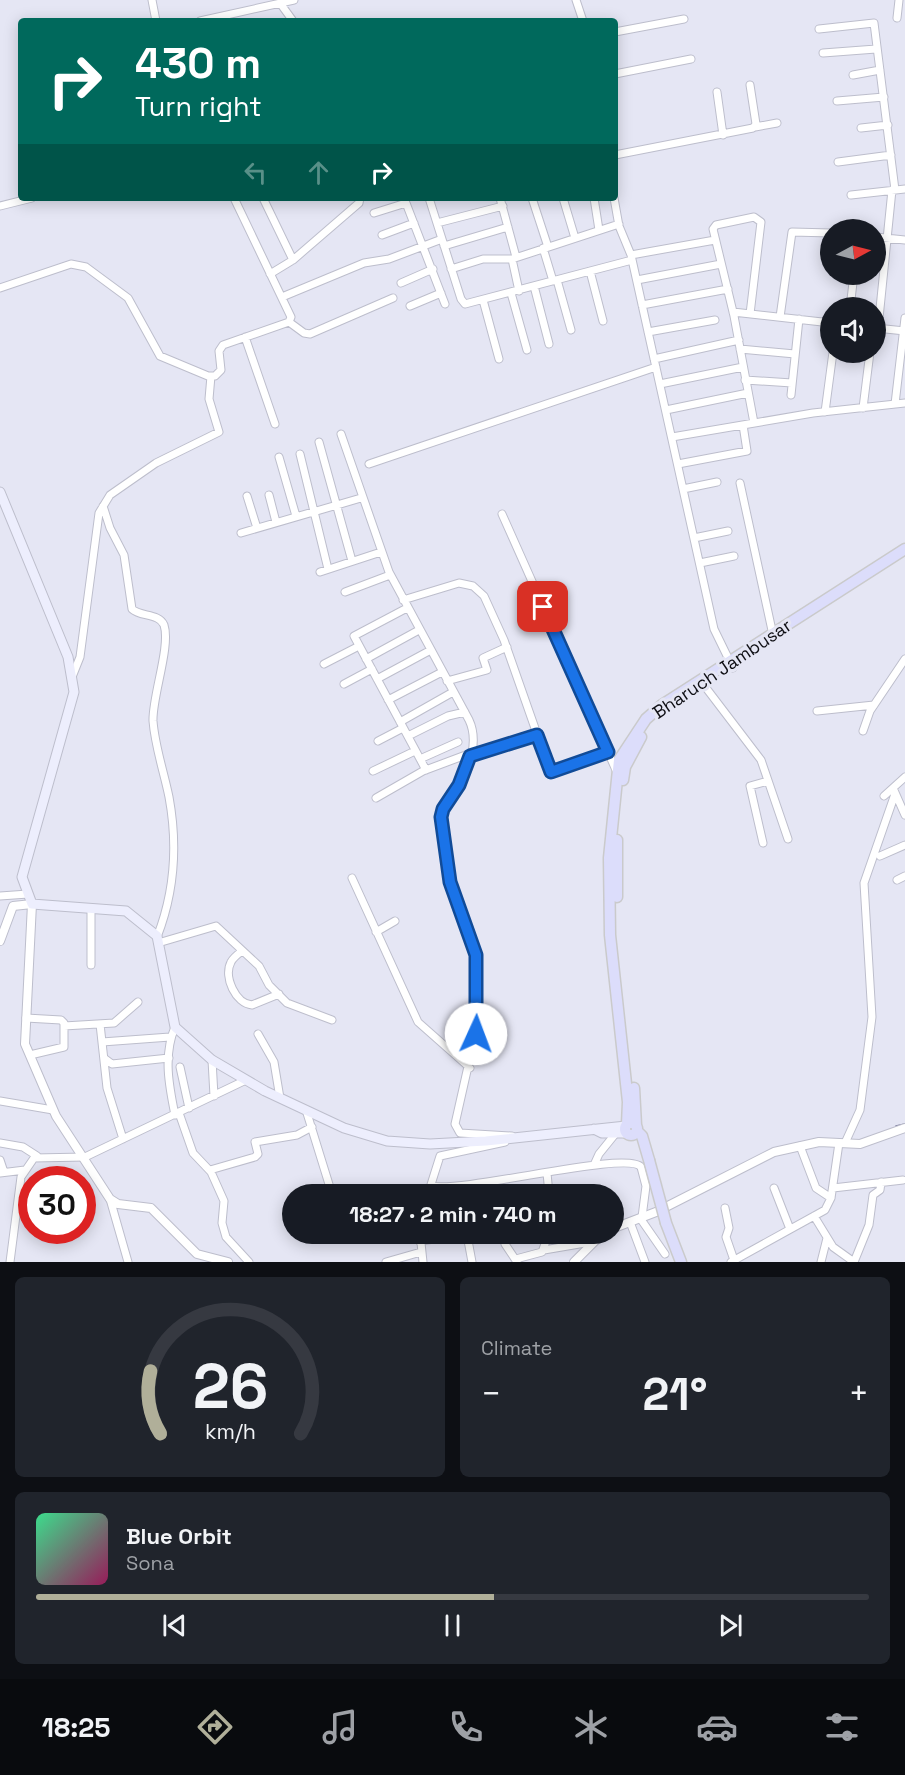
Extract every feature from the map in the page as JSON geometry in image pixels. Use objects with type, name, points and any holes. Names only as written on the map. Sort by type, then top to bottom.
[{"type":"main road","points":[[0,492],[68,657],[74,692],[22,878],[32,904],[126,911],[157,940],[175,1027],[212,1060],[280,1098],[344,1128],[387,1141],[430,1144],[486,1141],[594,1129],[629,1130],[648,1157],[666,1223],[681,1262]]},
{"type":"main road","name":"Bharuch Jambusar","points":[[629,1130],[610,930],[609,864],[617,773],[650,724],[673,704],[847,590],[905,549]]},
{"type":"main road","name":"Bharuch Jambusar","points":[[732,665],[773,634],[905,556]]},
{"type":"main road","name":"Bharuch Jambusar","points":[[623,762],[617,834],[616,924],[637,1114],[629,1130]]},
{"type":"street","points":[[152,0],[155,18]]},
{"type":"street","points":[[213,18],[294,0]]},
{"type":"street","points":[[576,0],[582,18]]},
{"type":"street","points":[[897,18],[899,0]]},
{"type":"street","points":[[280,3],[291,18]]},
{"type":"street","points":[[618,31],[684,19]]},
{"type":"street","points":[[819,29],[873,23],[888,125],[894,190],[881,297]]},
{"type":"street","points":[[823,53],[876,49]]},
{"type":"street","points":[[618,73],[691,59]]},
{"type":"street","points":[[853,75],[880,70]]},
{"type":"street","points":[[750,86],[755,127]]},
{"type":"street","points":[[717,92],[723,135]]},
{"type":"street","points":[[837,101],[884,97]]},
{"type":"street","points":[[618,154],[777,123]]},
{"type":"street","points":[[861,128],[888,125]]},
{"type":"street","points":[[838,162],[891,155]]},
{"type":"street","points":[[851,195],[905,189]]},
{"type":"street","points":[[0,206],[20,201]]},
{"type":"street","points":[[235,201],[291,314],[289,321]]},
{"type":"street","points":[[264,201],[293,260]]},
{"type":"street","points":[[270,274],[293,260],[359,201]]},
{"type":"street","points":[[430,201],[463,302],[468,304],[590,271],[632,257],[716,240]]},
{"type":"street","points":[[501,201],[514,258],[515,292],[527,350]]},
{"type":"street","points":[[533,201],[570,330]]},
{"type":"street","points":[[564,201],[575,238]]},
{"type":"street","points":[[594,201],[599,230]]},
{"type":"street","points":[[615,201],[619,224],[632,257],[715,634],[732,665]]},
{"type":"street","points":[[374,213],[405,202],[424,245],[445,304]]},
{"type":"street","points":[[437,223],[503,206]]},
{"type":"street","points":[[750,314],[759,219],[754,217],[716,225],[713,230],[733,312],[754,423]]},
{"type":"street","points":[[382,235],[414,223]]},
{"type":"street","points":[[451,268],[483,259],[514,258],[619,224]]},
{"type":"street","points":[[282,297],[364,263],[389,259],[424,245],[508,227]]},
{"type":"street","points":[[780,317],[792,232],[820,232]]},
{"type":"street","points":[[888,238],[905,240]]},
{"type":"street","points":[[0,288],[71,264],[82,264],[128,298],[160,356],[211,376],[219,373],[220,370],[220,347],[289,321]]},
{"type":"street","points":[[637,280],[721,264]]},
{"type":"street","points":[[401,283],[433,269]]},
{"type":"street","points":[[590,271],[603,321]]},
{"type":"street","points":[[534,286],[549,344]]},
{"type":"street","points":[[642,305],[728,289]]},
{"type":"street","points":[[410,306],[441,293]]},
{"type":"street","points":[[289,321],[309,334],[393,298]]},
{"type":"street","points":[[483,300],[499,358]]},
{"type":"street","points":[[733,312],[820,322]]},
{"type":"street","points":[[896,404],[905,318]]},
{"type":"street","points":[[648,332],[715,320]]},
{"type":"street","points":[[791,395],[799,320]]},
{"type":"street","points":[[886,329],[904,331]]},
{"type":"street","points":[[245,337],[275,424]]},
{"type":"street","points":[[654,359],[739,345],[795,354]]},
{"type":"street","points":[[825,412],[831,363]]},
{"type":"street","points":[[862,408],[868,363]]},
{"type":"street","points":[[369,464],[656,367]]},
{"type":"street","points":[[660,384],[743,367]]},
{"type":"street","points":[[72,677],[80,657],[99,514],[109,496],[156,463],[217,434],[218,425],[209,399],[211,376]]},
{"type":"street","points":[[746,380],[792,383]]},
{"type":"street","points":[[666,410],[748,393]]},
{"type":"street","points":[[672,437],[825,412],[905,403]]},
{"type":"street","points":[[678,464],[747,451],[743,425]]},
{"type":"street","points":[[341,434],[361,498],[390,575],[429,651],[465,712],[475,737],[471,755],[459,785],[443,809],[441,817],[450,882],[476,955],[476,1031],[459,1100],[457,1130],[460,1133],[503,1134],[516,1138]]},
{"type":"street","points":[[319,442],[352,561]]},
{"type":"street","points":[[300,454],[328,569]]},
{"type":"street","points":[[279,457],[296,516]]},
{"type":"street","points":[[683,489],[717,482]]},
{"type":"street","points":[[740,483],[773,634]]},
{"type":"street","points":[[269,495],[276,522]]},
{"type":"street","points":[[247,496],[257,528]]},
{"type":"street","points":[[241,533],[361,498]]},
{"type":"street","points":[[103,506],[110,528],[124,555],[132,609],[136,613],[158,618],[164,626],[161,670],[153,721],[169,800],[175,864],[166,912],[157,940]]},
{"type":"street","points":[[502,514],[617,773]]},
{"type":"street","points":[[694,538],[728,531]]},
{"type":"street","points":[[320,572],[381,552]]},
{"type":"street","points":[[700,563],[734,556]]},
{"type":"street","points":[[345,592],[390,575]]},
{"type":"street","points":[[403,600],[452,583],[473,586],[484,596],[507,647],[551,772],[608,752]]},
{"type":"street","points":[[407,608],[355,634],[359,646],[426,770]]},
{"type":"street","points":[[366,659],[419,630]]},
{"type":"street","points":[[324,664],[359,646]]},
{"type":"street","points":[[447,681],[487,670],[483,658],[507,647]]},
{"type":"street","points":[[377,679],[429,651]]},
{"type":"street","points":[[863,731],[874,705],[905,659]]},
{"type":"street","points":[[344,684],[372,669]]},
{"type":"street","points":[[388,700],[442,672]]},
{"type":"street","points":[[702,683],[760,760],[788,839]]},
{"type":"street","points":[[378,741],[453,692]]},
{"type":"street","points":[[817,711],[874,705]]},
{"type":"street","points":[[408,736],[448,716],[465,712]]},
{"type":"street","points":[[376,798],[426,770],[537,735]]},
{"type":"street","points":[[420,759],[458,742]]},
{"type":"street","points":[[373,771],[415,750]]},
{"type":"street","points":[[725,1208],[729,1228],[726,1238],[733,1261],[825,1210],[831,1198],[842,1143],[860,1110],[872,1017],[864,883],[894,791],[905,777]]},
{"type":"street","points":[[763,843],[750,786],[768,781]]},
{"type":"street","points":[[884,796],[894,791]]},
{"type":"street","points":[[894,791],[905,815]]},
{"type":"street","points":[[880,856],[905,845]]},
{"type":"street","points":[[897,880],[905,876]]},
{"type":"street","points":[[352,878],[418,1022],[468,1067]]},
{"type":"street","points":[[0,896],[28,894]]},
{"type":"street","points":[[0,941],[13,906],[32,904],[25,1044],[53,1110],[110,1199],[128,1262]]},
{"type":"street","points":[[91,908],[91,964]]},
{"type":"street","points":[[376,932],[395,921]]},
{"type":"street","points":[[157,940],[216,926],[259,966],[268,983],[291,1005],[332,1020]]},
{"type":"street","points":[[242,951],[232,960],[229,970],[235,994],[240,1001],[252,1005],[279,994]]},
{"type":"street","points":[[64,1026],[117,1022],[138,1002]]},
{"type":"street","points":[[26,1018],[61,1020],[66,1044],[63,1048],[30,1055]]},
{"type":"street","points":[[100,1024],[107,1088],[123,1139]]},
{"type":"street","points":[[175,1027],[170,1037],[169,1086],[177,1114],[194,1154],[210,1170],[225,1204],[222,1223],[226,1237],[249,1262]]},
{"type":"street","points":[[258,1034],[274,1062],[280,1098]]},
{"type":"street","points":[[102,1042],[170,1037]]},
{"type":"street","points":[[104,1058],[112,1064],[169,1058]]},
{"type":"street","points":[[212,1060],[214,1096]]},
{"type":"street","points":[[180,1067],[189,1108]]},
{"type":"street","points":[[0,1143],[23,1147],[36,1156],[85,1157],[246,1080]]},
{"type":"street","points":[[0,1101],[53,1110]]},
{"type":"street","points":[[306,1110],[329,1184]]},
{"type":"street","points":[[210,1170],[255,1157],[258,1154],[255,1142],[297,1135],[312,1127]]},
{"type":"street","points":[[624,1224],[774,1152],[819,1142],[860,1144],[905,1128]]},
{"type":"street","points":[[594,1165],[600,1152],[629,1130]]},
{"type":"street","points":[[432,1184],[441,1155],[492,1147],[516,1138]]},
{"type":"street","points":[[800,1146],[816,1188],[831,1198]]},
{"type":"street","points":[[28,1166],[36,1156]]},
{"type":"street","points":[[0,1160],[2,1173],[18,1171]]},
{"type":"street","points":[[449,1184],[634,1162],[640,1165],[646,1186],[641,1218],[665,1254]]},
{"type":"street","points":[[547,1173],[548,1184]]},
{"type":"street","points":[[833,1188],[903,1180]]},
{"type":"street","points":[[814,1216],[835,1249],[854,1262],[870,1220],[873,1195],[880,1190],[881,1182]]},
{"type":"street","points":[[774,1188],[790,1229]]},
{"type":"street","points":[[110,1199],[118,1204],[151,1208],[197,1254],[228,1262]]},
{"type":"street","points":[[10,1262],[18,1200]]},
{"type":"street","points":[[630,1222],[645,1262]]},
{"type":"street","points":[[821,1262],[827,1238]]},
{"type":"street","points":[[420,1244],[423,1262]]},
{"type":"street","points":[[469,1244],[472,1262]]},
{"type":"street","points":[[505,1244],[517,1261],[543,1250],[579,1244]]},
{"type":"street","points":[[543,1250],[545,1244]]},
{"type":"street","points":[[574,1262],[589,1244]]},
{"type":"street","points":[[386,1262],[421,1252]]},
{"type":"street","points":[[191,1262],[197,1254]]},
{"type":"waterway","points":[[896,1126],[905,1124]]},
{"type":"route","points":[[476,1034],[476,955],[450,882],[441,812],[459,785],[470,756],[480,755],[537,735],[551,772],[608,752],[543,607]]}]
